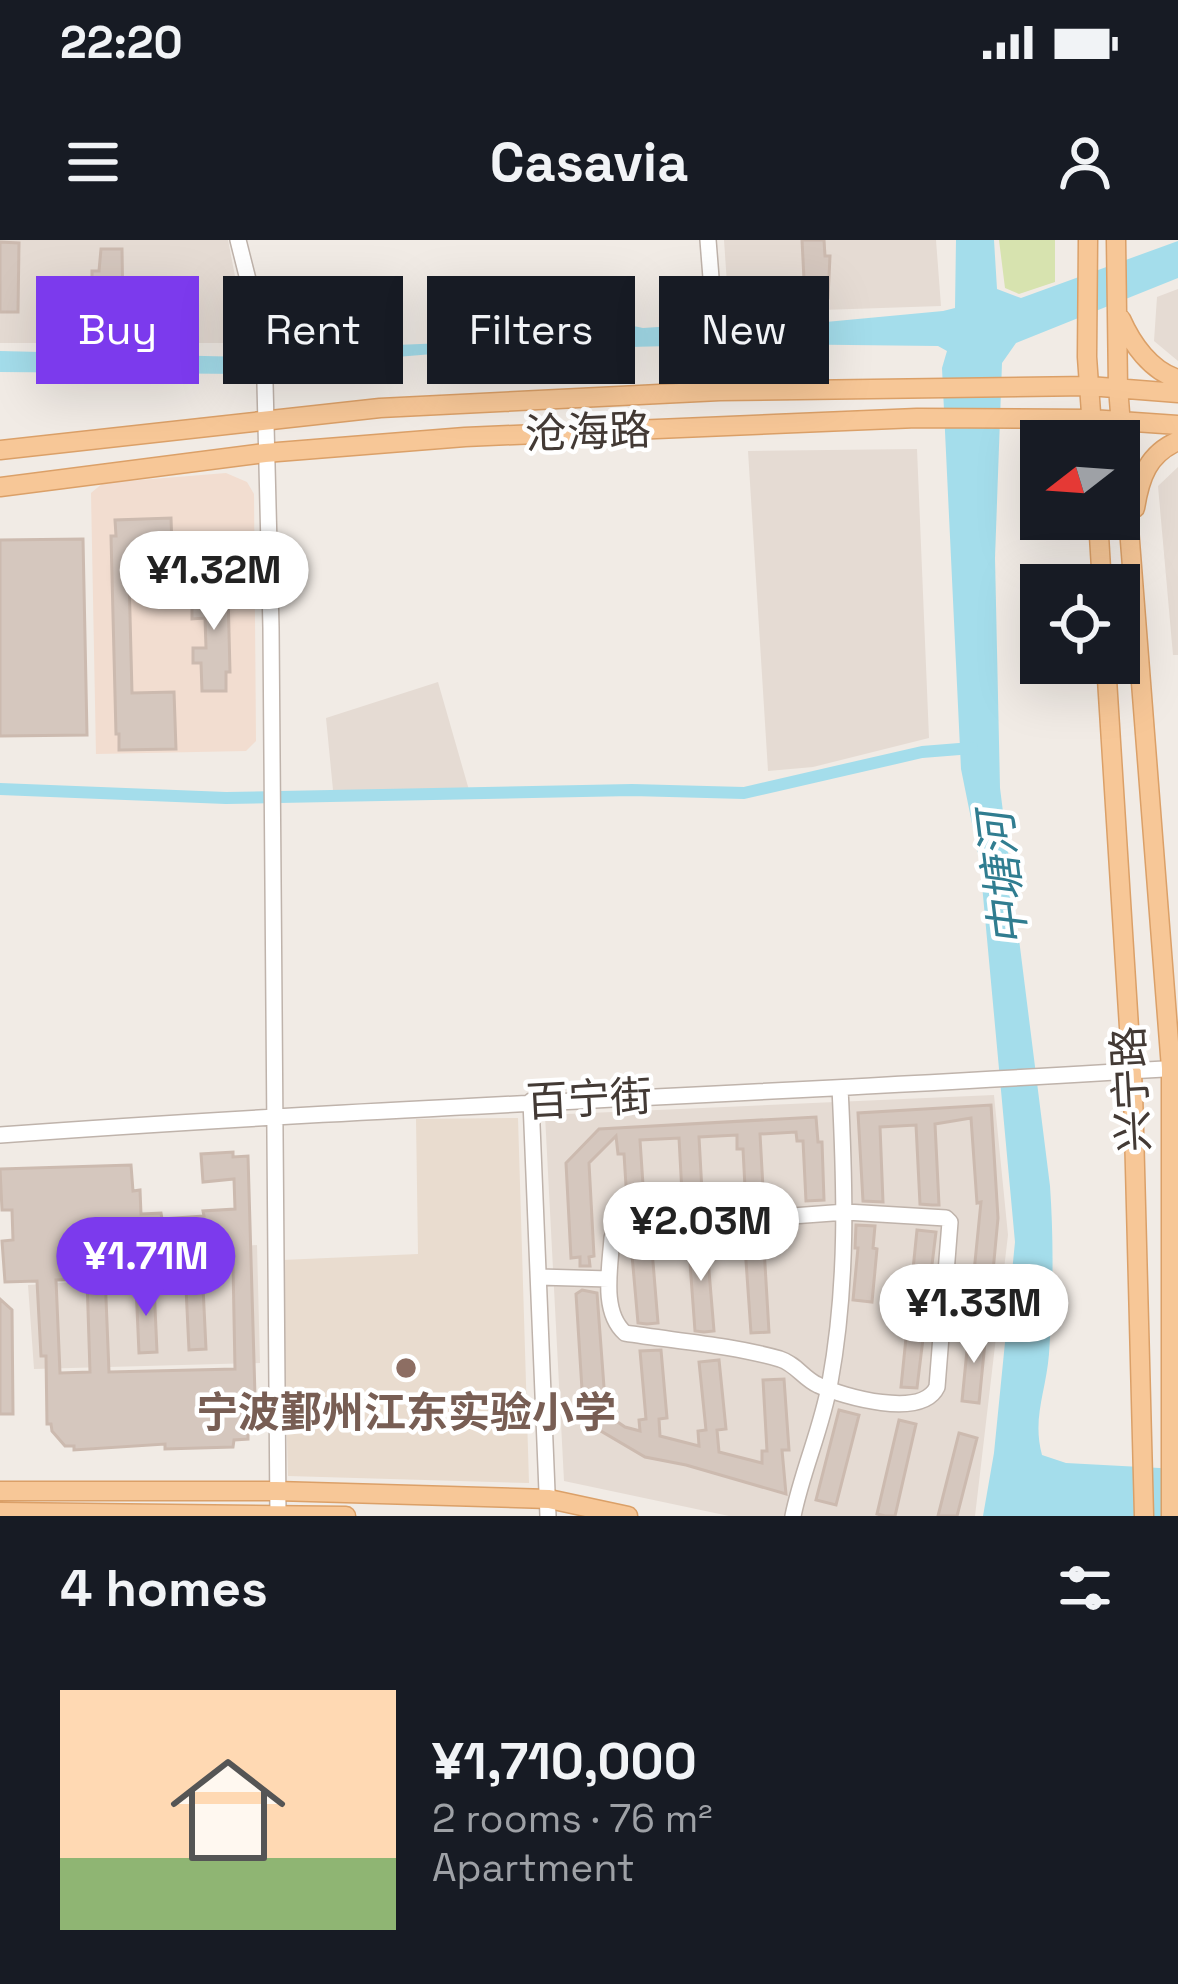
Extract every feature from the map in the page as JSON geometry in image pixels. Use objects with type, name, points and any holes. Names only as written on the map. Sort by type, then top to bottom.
[{"type":"main road","points":[[1088,240],[1091,419]]},
{"type":"main road","name":"兴宁路","points":[[1116,248],[1120,420]]},
{"type":"main road","points":[[1117,309],[1131,340],[1165,375],[1178,379]]},
{"type":"main road","name":"沧海路","points":[[0,450],[380,409],[720,391],[1089,386],[1178,393]]},
{"type":"main road","name":"沧海路","points":[[0,487],[265,453],[465,437],[950,418],[1106,420]]},
{"type":"main road","name":"沧海路","points":[[1140,422],[1178,425]]},
{"type":"main road","points":[[1131,548],[1140,478],[1160,450],[1178,441]]},
{"type":"main road","name":"兴宁路","points":[[1130,540],[1174,1068],[1171,1516]]},
{"type":"main road","name":"兴宁路","points":[[1107,684],[1131,1070],[1144,1516]]},
{"type":"main road","points":[[0,1491],[276,1491],[628,1516]]},
{"type":"main road","points":[[0,1512],[346,1516]]},
{"type":"street","points":[[238,240],[264,349],[277,1514]]},
{"type":"street","points":[[708,240],[720,391]]},
{"type":"street","name":"百宁街","points":[[0,1135],[273,1115],[987,1082],[1174,1068]]},
{"type":"street","points":[[793,1516],[829,1388],[843,1304],[846,1212],[840,1088]]},
{"type":"street","points":[[531,1101],[549,1507]]},
{"type":"street","points":[[846,1212],[946,1217],[950,1222],[938,1387],[926,1401],[912,1405],[861,1398],[814,1384],[783,1360],[625,1333],[613,1321],[609,1280],[612,1238],[627,1230],[846,1212]]},
{"type":"street","points":[[539,1277],[609,1280]]},
{"type":"shaded area","points":[[0,240],[228,240],[235,276],[223,276],[223,343],[199,343],[199,276],[36,276],[36,343],[0,343]]},
{"type":"shaded area","points":[[724,240],[936,240],[941,306],[829,310],[829,276],[726,276]]},
{"type":"shaded area","points":[[1178,289],[1178,361],[1154,341],[1157,297]]},
{"type":"shaded area","points":[[917,449],[929,738],[813,767],[768,771],[748,451]]},
{"type":"shaded area","points":[[1178,467],[1178,655],[1173,655],[1158,486]]},
{"type":"shaded area","points":[[226,473],[247,482],[254,494],[256,741],[246,751],[96,754],[91,493],[103,483]]},
{"type":"shaded area","points":[[438,682],[469,790],[333,790],[326,718]]},
{"type":"shaded area","points":[[994,1095],[1008,1235],[975,1516],[729,1516],[564,1481],[545,1115]]},
{"type":"shaded area","name":"宁波鄞州江东实验小学","points":[[518,1118],[529,1483],[288,1476],[282,1260],[418,1254],[416,1119]]},
{"type":"shaded area","points":[[257,1245],[260,1363],[34,1369],[28,1285],[221,1273],[221,1248]]},
{"type":"green space","points":[[999,240],[1055,240],[1055,282],[1019,294],[1005,288]]},
{"type":"water","name":"中塘河","points":[[956,240],[994,240],[997,289],[1021,298],[1178,241],[1178,278],[1016,343],[1002,363],[995,558],[1000,788],[1050,1186],[1050,1333],[1039,1442],[1042,1455],[1066,1463],[1178,1469],[1178,1516],[983,1516],[994,1453],[1015,1242],[980,863],[961,769],[942,368],[947,351],[938,346],[829,345],[829,322],[955,308]]},
{"type":"water","points":[[635,326],[659,327],[659,346],[635,347]]},
{"type":"water","points":[[427,344],[427,354],[403,356],[403,345]]},
{"type":"water","points":[[0,351],[36,352],[36,372],[0,372]]},
{"type":"water","points":[[199,356],[223,356],[223,374],[199,374]]},
{"type":"building","points":[[802,240],[824,240],[825,256],[830,256],[829,277],[804,276]]},
{"type":"building","points":[[0,242],[19,243],[18,312],[0,312]]},
{"type":"building","points":[[101,249],[122,249],[122,276],[92,276],[92,271],[99,271]]},
{"type":"building","points":[[171,518],[173,575],[129,576],[132,693],[174,692],[176,749],[119,750],[111,536],[116,536],[115,520]]},
{"type":"building","points":[[83,539],[87,735],[0,736],[0,540]]},
{"type":"building","points":[[224,574],[230,672],[226,672],[226,691],[202,691],[201,663],[193,663],[193,648],[206,648],[205,618],[192,619],[192,604],[201,603],[200,575]]},
{"type":"building","points":[[991,1105],[998,1218],[989,1314],[970,1312],[981,1202],[977,1203],[971,1118],[935,1124],[939,1205],[932,1205],[920,1204],[916,1125],[880,1127],[883,1202],[863,1201],[858,1113]]},
{"type":"building","points":[[816,1117],[824,1200],[806,1201],[803,1141],[797,1141],[796,1132],[760,1134],[764,1206],[746,1207],[743,1149],[737,1149],[737,1135],[699,1137],[703,1210],[683,1212],[679,1138],[640,1140],[645,1215],[628,1217],[624,1154],[618,1154],[616,1136],[589,1163],[594,1256],[589,1257],[590,1266],[580,1266],[580,1257],[571,1258],[566,1163],[599,1129]]},
{"type":"building","points":[[201,1154],[248,1156],[256,1430],[248,1430],[248,1439],[234,1440],[233,1447],[165,1449],[165,1444],[74,1450],[74,1446],[65,1446],[47,1424],[46,1356],[41,1356],[37,1281],[5,1282],[2,1241],[13,1240],[12,1210],[2,1210],[0,1169],[131,1165],[133,1191],[140,1190],[141,1214],[161,1213],[162,1219],[235,1209],[234,1179],[203,1182]],"holes":[[[151,1256],[151,1268],[185,1267],[189,1350],[206,1349],[202,1266],[233,1265],[235,1369],[109,1372],[105,1274],[136,1257]],[[87,1279],[90,1372],[60,1373],[56,1280]]]},
{"type":"building","points":[[856,1225],[875,1226],[872,1302],[853,1300]]},
{"type":"building","points":[[917,1230],[936,1232],[917,1388],[901,1387]]},
{"type":"building","points":[[763,1231],[769,1332],[751,1333],[744,1232]]},
{"type":"building","points":[[706,1235],[714,1331],[704,1332],[695,1331],[688,1236]]},
{"type":"building","points":[[651,1238],[658,1323],[647,1324],[638,1323],[631,1244]]},
{"type":"building","points":[[154,1285],[157,1352],[139,1353],[136,1286]]},
{"type":"building","points":[[582,1290],[597,1293],[606,1414],[625,1427],[640,1431],[639,1420],[646,1419],[640,1351],[661,1350],[667,1418],[659,1419],[660,1436],[699,1446],[698,1431],[706,1430],[699,1362],[719,1360],[726,1429],[717,1430],[719,1452],[762,1463],[762,1451],[767,1451],[763,1380],[784,1379],[789,1450],[782,1450],[786,1494],[645,1457],[584,1421],[576,1294]]},
{"type":"building","points":[[0,1299],[12,1310],[13,1414],[0,1414]]},
{"type":"building","points":[[969,1330],[986,1332],[979,1403],[962,1401]]},
{"type":"building","points":[[839,1410],[859,1415],[836,1505],[816,1500]]},
{"type":"building","points":[[899,1420],[916,1424],[895,1516],[885,1516],[877,1514]]},
{"type":"building","points":[[959,1433],[977,1438],[957,1516],[938,1516]]},
{"type":"waterway","points":[[0,789],[226,798],[632,790],[744,793],[922,752],[972,748]]},
{"type":"place","name":"宁波鄞州江东实验小学","points":[[406,1368]]}]
